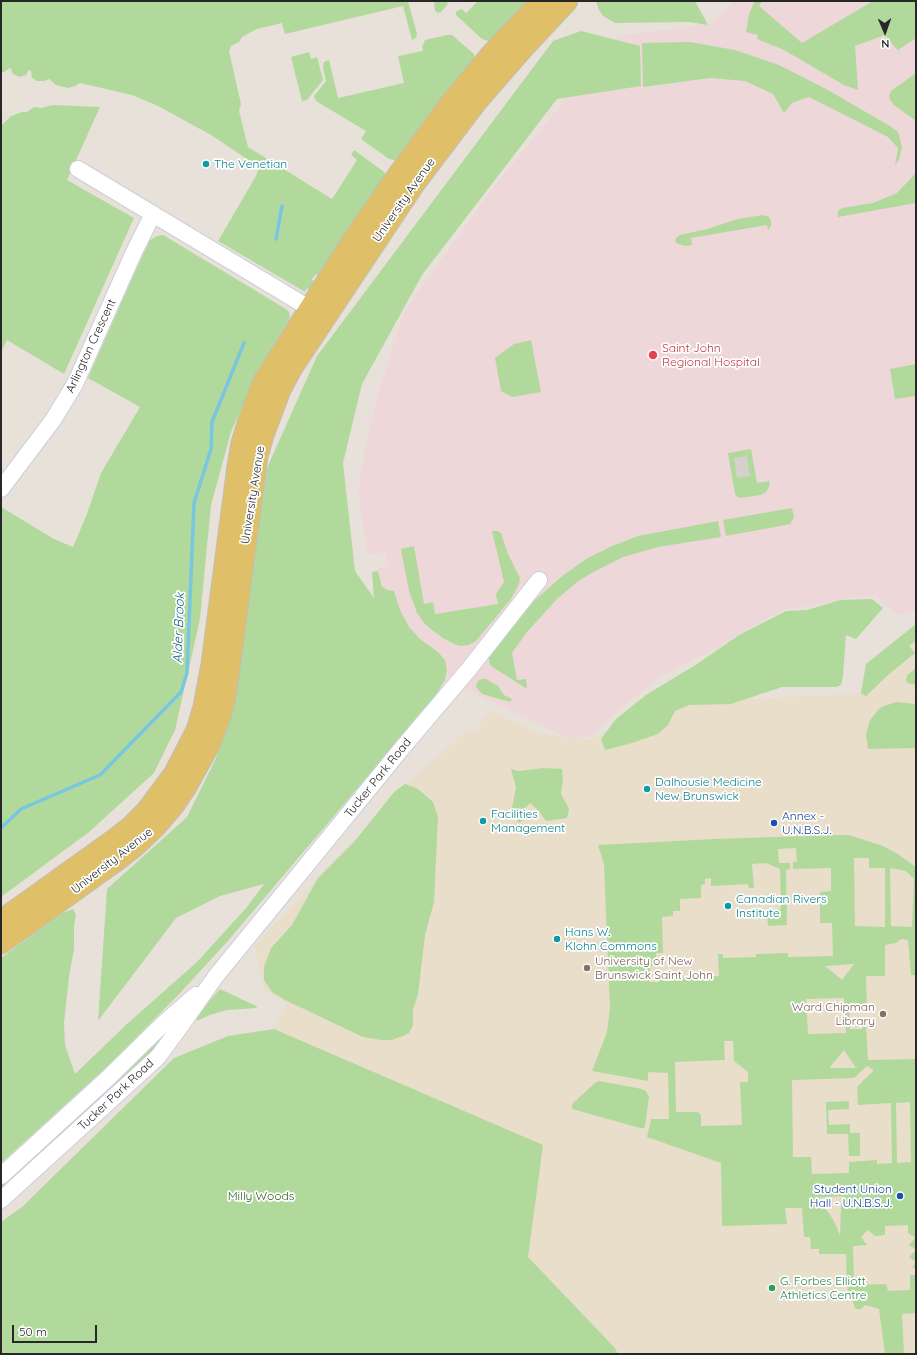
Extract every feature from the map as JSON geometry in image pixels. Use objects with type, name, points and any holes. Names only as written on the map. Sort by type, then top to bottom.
[{"type":"main road","name":"University Avenue","points":[[1,943],[136,845],[156,827],[187,786],[210,743],[225,698],[257,456],[263,435],[280,390],[318,313],[399,174],[432,128],[490,56],[542,1]]},
{"type":"main road","name":"University Avenue","points":[[1,921],[132,826],[160,795],[175,773],[197,730],[208,687],[242,443],[255,401],[263,383],[318,313],[455,128],[509,64],[567,1]]},
{"type":"street","points":[[78,169],[318,313]]},
{"type":"street","name":"Arlington Crescent","points":[[1,489],[53,420],[75,384],[134,252],[153,214]]},
{"type":"street","name":"Tucker Park Road","points":[[1,1200],[158,1057],[216,976],[403,747],[469,669],[539,580]]},
{"type":"street","name":"Tucker Park Road","points":[[1,1176],[216,976]]},
{"type":"shaded area","name":"Saint John Regional Hospital","points":[[734,1],[916,1],[916,611],[900,615],[875,596],[840,599],[813,606],[786,609],[658,678],[598,728],[592,736],[584,738],[566,737],[477,695],[447,675],[447,664],[445,660],[438,652],[420,639],[409,627],[400,610],[394,591],[382,587],[378,568],[388,565],[386,552],[368,555],[358,491],[368,433],[378,393],[405,310],[492,189],[618,36],[710,24]]},
{"type":"shaded area","points":[[747,456],[750,476],[737,478],[734,458]]},
{"type":"shaded area","name":"University of New Brunswick Saint John","points":[[916,624],[916,1354],[618,1354],[615,1348],[528,1257],[542,1145],[274,1029],[288,1004],[264,990],[254,946],[416,775],[464,733],[478,729],[480,722],[491,711],[540,734],[589,740],[607,731],[672,710],[683,703],[861,693],[866,664]]},
{"type":"green space","points":[[1,1],[408,1],[417,34],[416,38],[412,40],[403,6],[285,34],[282,23],[257,29],[242,37],[239,42],[231,46],[229,51],[241,104],[239,111],[248,147],[332,199],[357,160],[351,155],[354,150],[386,174],[319,274],[315,275],[312,279],[314,283],[311,288],[306,289],[305,292],[218,241],[256,176],[258,170],[256,165],[211,135],[158,106],[132,95],[80,83],[68,88],[56,85],[49,79],[37,81],[32,78],[30,70],[26,75],[20,77],[13,74],[10,68],[4,72],[1,72]]},
{"type":"green space","points":[[434,1],[447,1],[448,4],[441,12],[438,13],[435,11]]},
{"type":"green space","points":[[478,1],[527,1],[490,41],[488,41],[482,39],[456,15],[456,12],[462,9],[466,13]]},
{"type":"green space","points":[[596,1],[695,1],[708,25],[689,22],[615,23],[603,16]]},
{"type":"green space","points":[[755,1],[762,1],[759,6],[802,43],[873,1],[916,1],[916,38],[898,50],[905,59],[885,35],[855,46],[858,90],[844,85],[784,50],[757,39],[758,35],[746,32],[749,14]]},
{"type":"green space","points":[[581,31],[640,46],[641,86],[557,99],[422,275],[362,384],[343,463],[355,571],[374,598],[372,572],[378,571],[382,587],[394,591],[400,610],[409,627],[420,639],[438,652],[445,660],[447,670],[445,680],[434,698],[227,942],[181,992],[110,1064],[1,1163],[1,958],[62,913],[73,909],[76,915],[74,926],[74,949],[69,977],[64,1023],[65,1045],[75,1074],[127,1024],[197,962],[247,907],[264,884],[220,896],[176,918],[98,1021],[107,889],[187,817],[216,758],[234,703],[267,468],[317,356],[553,41]]},
{"type":"green space","points":[[452,35],[474,54],[474,60],[395,160],[389,159],[361,139],[366,131],[316,101],[314,96],[326,81],[323,67],[324,62],[329,60],[338,98],[404,83],[398,56],[423,51],[422,47],[425,40]]},
{"type":"green space","points":[[690,42],[735,50],[779,65],[826,89],[898,132],[902,147],[899,160],[895,165],[898,148],[888,137],[809,97],[792,103],[784,113],[773,94],[745,81],[710,78],[643,87],[642,43]]},
{"type":"green space","points":[[309,52],[311,59],[317,57],[323,80],[307,100],[302,101],[291,57]]},
{"type":"green space","points":[[916,73],[916,121],[894,105],[889,96],[891,91]]},
{"type":"green space","points":[[53,105],[100,107],[67,180],[134,218],[64,374],[7,340],[1,352],[1,126],[11,116],[22,112],[27,112],[34,107],[41,108]]},
{"type":"green space","points":[[916,173],[916,203],[838,217],[838,211],[842,208],[873,203],[897,193]]},
{"type":"green space","points":[[763,215],[769,217],[771,221],[771,226],[768,230],[767,225],[691,238],[692,245],[685,246],[678,244],[675,241],[680,235],[707,229],[738,219]]},
{"type":"green space","points":[[163,235],[286,309],[289,312],[290,318],[258,370],[231,432],[211,505],[200,619],[175,730],[154,773],[89,832],[1,897],[1,507],[54,539],[73,547],[87,514],[101,473],[140,407],[88,378],[150,240],[157,236]]},
{"type":"green space","points":[[531,340],[541,392],[512,397],[501,391],[495,358],[514,344]]},
{"type":"green space","points":[[916,364],[916,396],[895,399],[890,369]]},
{"type":"green space","points":[[751,449],[757,483],[770,481],[769,487],[766,492],[761,495],[739,498],[735,494],[728,453]]},
{"type":"green space","points":[[792,508],[794,517],[791,524],[726,536],[723,520]]},
{"type":"green space","points":[[718,521],[721,537],[658,547],[623,557],[577,582],[557,599],[527,632],[512,653],[517,680],[526,679],[527,689],[491,666],[489,657],[492,651],[535,600],[561,577],[586,559],[612,546],[638,536]]},
{"type":"green space","points":[[492,531],[498,531],[501,533],[508,554],[520,578],[519,584],[511,599],[476,641],[469,645],[460,646],[443,638],[432,630],[425,624],[417,613],[409,591],[401,549],[414,546],[424,604],[433,602],[435,614],[498,604],[496,594],[504,582]]},
{"type":"green space","points":[[872,599],[883,608],[856,639],[846,635],[841,685],[836,687],[782,687],[731,704],[689,705],[675,711],[668,725],[658,734],[605,750],[601,739],[616,719],[646,695],[697,664],[739,635],[786,611],[807,610],[840,600]]},
{"type":"green space","points":[[916,624],[916,641],[909,646],[915,653],[888,675],[866,696],[861,693],[866,664]]},
{"type":"green space","points":[[916,668],[916,685],[908,683],[906,680],[907,675]]},
{"type":"green space","points":[[481,679],[486,679],[498,686],[504,695],[512,699],[510,702],[482,694],[476,687],[477,682]]},
{"type":"green space","points":[[897,702],[916,704],[916,748],[868,749],[866,734],[870,720],[879,709]]},
{"type":"green space","points":[[544,768],[562,769],[563,779],[561,794],[569,809],[567,818],[546,821],[539,811],[530,803],[525,808],[524,820],[518,823],[512,808],[516,788],[511,769],[518,771]]},
{"type":"green space","points":[[405,784],[418,789],[433,802],[438,817],[434,902],[425,935],[418,994],[413,1010],[413,1025],[409,1033],[403,1036],[392,1040],[381,1040],[363,1037],[285,1000],[272,992],[264,980],[264,967],[271,948],[292,925],[318,878],[354,842],[395,791]]},
{"type":"green space","points":[[849,835],[883,846],[916,867],[916,1022],[915,975],[911,975],[908,940],[901,939],[896,943],[885,945],[885,976],[866,976],[867,1011],[863,1012],[862,1008],[849,1008],[850,1029],[862,1029],[862,1024],[866,1024],[868,1060],[916,1059],[916,1250],[909,1245],[915,1238],[908,1233],[908,1225],[885,1226],[885,1235],[875,1236],[868,1230],[861,1237],[867,1245],[853,1246],[854,1285],[886,1284],[888,1291],[910,1290],[910,1275],[916,1275],[916,1313],[902,1314],[904,1354],[885,1354],[879,1309],[865,1305],[860,1310],[855,1308],[847,1287],[846,1254],[819,1254],[819,1249],[811,1249],[810,1237],[804,1237],[802,1208],[785,1208],[787,1224],[722,1226],[721,1163],[647,1137],[651,1119],[669,1119],[668,1073],[648,1072],[648,1081],[592,1071],[607,1032],[610,1008],[604,864],[598,845],[715,839]],"holes":[[[796,848],[797,862],[793,862],[793,869],[831,868],[831,891],[820,892],[820,923],[832,923],[833,956],[788,957],[788,953],[756,954],[756,957],[723,958],[723,954],[718,954],[719,976],[659,978],[659,982],[650,982],[650,966],[656,966],[656,953],[663,953],[662,917],[673,916],[673,911],[680,911],[680,899],[701,898],[701,885],[705,884],[705,879],[711,878],[711,886],[748,884],[749,888],[754,888],[752,864],[766,863],[780,869],[781,909],[769,910],[767,915],[768,926],[787,925],[786,870],[790,869],[790,863],[779,863],[778,849]],[[854,858],[869,858],[869,868],[885,868],[885,927],[855,926]],[[890,868],[906,871],[914,879],[912,927],[891,926]],[[854,964],[842,980],[825,966]],[[844,998],[846,1033],[808,1034],[806,999]],[[724,1041],[733,1041],[734,1061],[748,1072],[748,1082],[740,1082],[742,1125],[701,1126],[701,1115],[697,1112],[676,1112],[675,1062],[725,1060]],[[844,1050],[856,1068],[829,1068]],[[867,1066],[874,1070],[857,1087],[858,1105],[891,1103],[892,1163],[877,1164],[877,1160],[849,1162],[849,1173],[812,1174],[811,1157],[793,1157],[792,1080],[854,1078]],[[910,1102],[911,1162],[897,1163],[896,1103]],[[843,1196],[840,1236],[829,1213],[815,1198]]]},
{"type":"green space","points":[[220,989],[256,1006],[257,1008],[227,1010],[197,1020],[195,1017]]},
{"type":"green space","name":"Milly Woods","points":[[274,1029],[543,1145],[528,1257],[615,1348],[618,1354],[1,1354],[1,1222],[22,1207],[174,1058],[228,1036]]},
{"type":"green space","points":[[165,1032],[168,1033],[151,1053],[1,1192],[1,1184],[55,1136]]},
{"type":"green space","points":[[599,1081],[646,1091],[649,1097],[644,1128],[572,1109],[572,1104]]},
{"type":"green space","points":[[849,1101],[849,1109],[828,1110],[829,1125],[850,1124],[850,1133],[860,1133],[860,1156],[849,1156],[848,1134],[827,1134],[826,1102]]},
{"type":"green space","points":[[916,1250],[916,1262],[909,1257]]},
{"type":"green space","points":[[916,1262],[916,1268],[912,1268]]},
{"type":"waterway","name":"Alder Brook","points":[[276,239],[282,206]]},
{"type":"waterway","name":"Alder Brook","points":[[1,828],[21,809],[100,775],[181,692],[187,673],[194,503],[211,449],[212,422],[244,343]]},
{"type":"place","name":"The Venetian","points":[[206,164]]},
{"type":"place","name":"Saint John Regional Hospital","points":[[653,355]]},
{"type":"place","name":"Dalhousie Medicine New Brunswick","points":[[647,789]]},
{"type":"place","name":"Facilities Management","points":[[483,821]]},
{"type":"place","name":"Annex - U.N.B.S.J.","points":[[774,823]]},
{"type":"place","name":"Canadian Rivers Institute","points":[[728,906]]},
{"type":"place","name":"Hans W. Klohn Commons","points":[[557,939]]},
{"type":"place","name":"University of New Brunswick Saint John","points":[[587,968]]},
{"type":"place","name":"Ward Chipman Library","points":[[883,1014]]},
{"type":"place","name":"Student Union Hall - U.N.B.S.J.","points":[[900,1196]]},
{"type":"place","name":"G. Forbes Elliott Athletics Centre","points":[[772,1288]]}]
